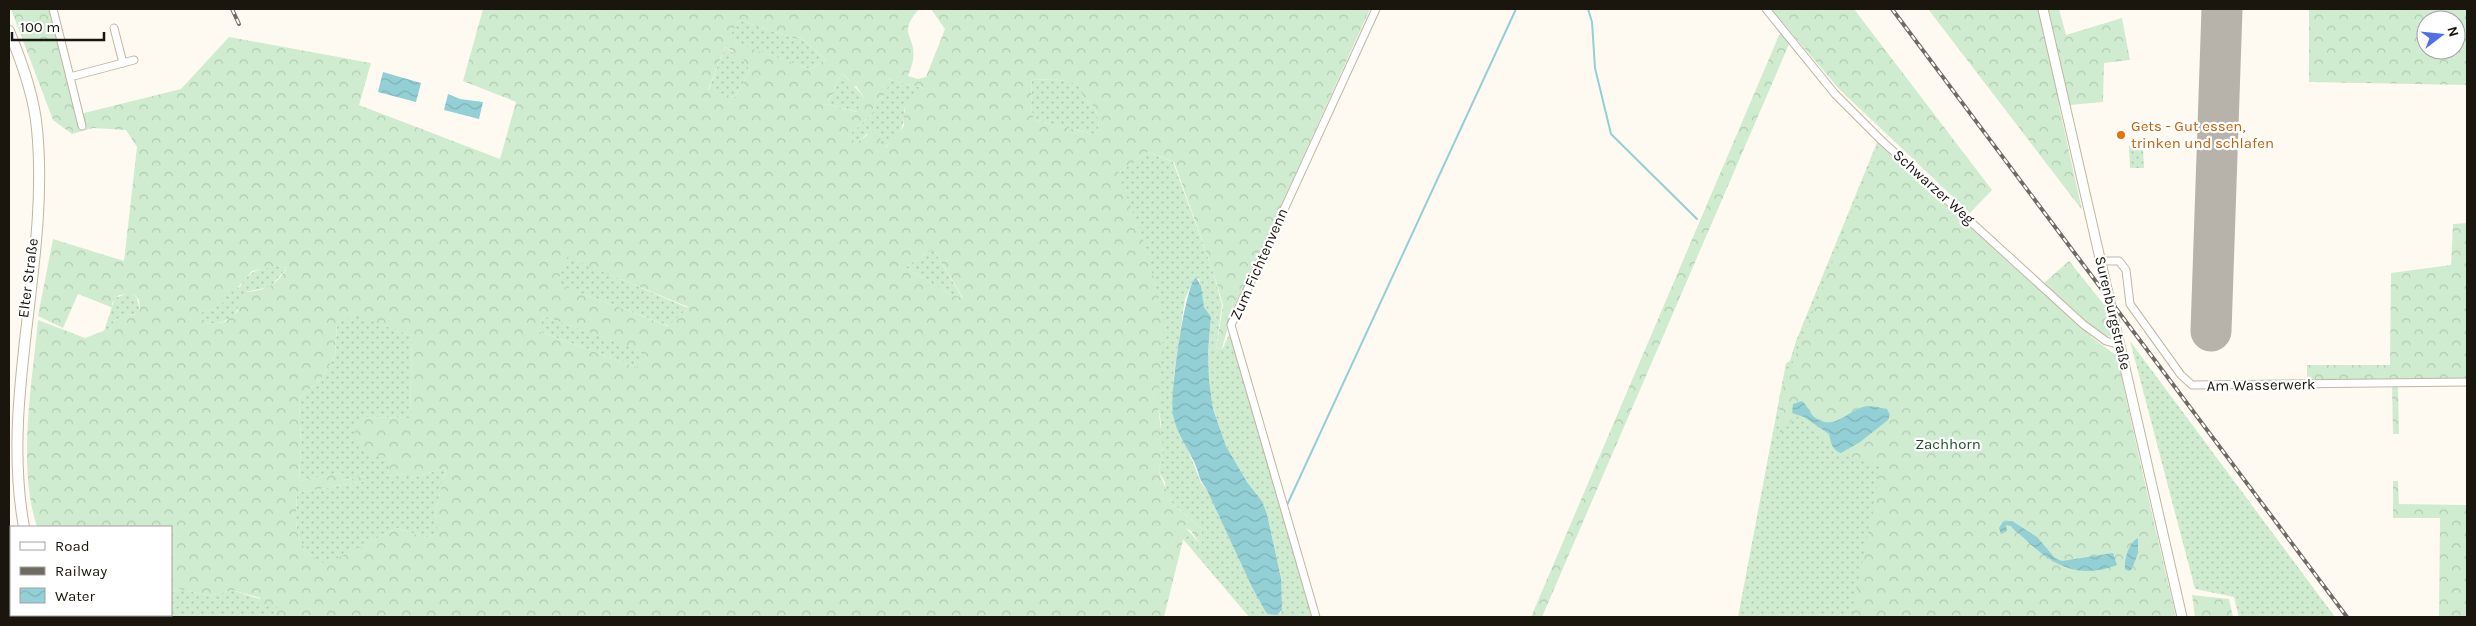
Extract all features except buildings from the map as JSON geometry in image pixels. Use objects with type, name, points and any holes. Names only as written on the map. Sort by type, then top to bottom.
[{"type":"main road","name":"Elter Straße","points":[[9,31],[32,97],[39,156],[36,212],[16,374],[12,427],[13,483],[24,526]]},
{"type":"street","points":[[53,9],[82,126]]},
{"type":"street","name":"Zum Fichtenvenn","points":[[1316,617],[1232,324],[1376,9]]},
{"type":"street","name":"Schwarzer Weg","points":[[1766,9],[1835,94],[1881,140],[2084,325],[2106,340],[2120,345]]},
{"type":"street","name":"Surenburgstraße","points":[[2043,9],[2182,617]]},
{"type":"street","points":[[114,28],[123,63]]},
{"type":"street","points":[[70,77],[134,60]]},
{"type":"street","name":"Am Wasserwerk","points":[[2101,261],[2119,261],[2123,265],[2127,276],[2130,304],[2181,375],[2192,385],[2467,382]]},
{"type":"green space","points":[[11,9],[50,9],[80,114],[181,89],[229,37],[371,63],[359,105],[500,159],[516,102],[463,81],[483,9],[919,9],[912,18],[908,30],[912,45],[913,62],[908,76],[918,79],[926,77],[945,29],[931,9],[1370,9],[1232,314],[1222,348],[1216,349],[1223,305],[1213,271],[1174,162],[1148,152],[1118,173],[1147,250],[1164,325],[1158,405],[1163,448],[1159,472],[1171,502],[1202,529],[1202,547],[1191,531],[1186,528],[1164,617],[270,617],[277,611],[277,605],[263,606],[259,602],[260,598],[232,590],[210,596],[179,589],[172,592],[172,526],[37,526],[31,503],[27,451],[38,320],[85,338],[111,328],[114,321],[127,315],[137,314],[140,310],[139,300],[134,294],[119,295],[112,303],[113,308],[78,294],[63,328],[38,316],[53,239],[124,261],[137,147],[126,130],[93,128],[72,134],[53,120]],"holes":[[[739,20],[796,39],[800,37],[826,60],[810,69],[728,40]],[[725,47],[733,51],[732,55],[739,60],[743,59],[750,71],[735,97],[708,90]],[[842,73],[849,80],[848,88],[856,86],[864,97],[857,112],[827,104]],[[883,78],[923,88],[907,104],[904,113],[904,126],[886,147],[880,142],[881,135],[874,130],[856,143],[848,136],[872,114],[875,103],[883,96],[888,87]],[[1054,79],[1075,83],[1083,88],[1082,96],[1096,110],[1099,130],[1093,134],[1034,120],[1031,107],[1032,80]],[[930,251],[935,252],[963,298],[947,293],[905,267]],[[567,257],[688,308],[668,326],[557,284]],[[277,266],[287,268],[274,283],[265,289],[245,292],[237,301],[238,311],[225,322],[208,324],[197,314],[216,308],[224,302],[224,292],[235,291],[252,271]],[[355,315],[412,336],[410,418],[360,417],[353,435],[368,454],[384,456],[391,464],[386,476],[404,474],[411,478],[446,468],[435,514],[438,532],[426,538],[397,528],[326,564],[307,551],[298,535],[296,516],[297,493],[365,481],[365,476],[345,480],[342,473],[299,481],[301,446],[299,399],[321,379],[335,356],[337,323]],[[544,316],[643,352],[638,368],[538,331]]]},
{"type":"green space","points":[[1771,9],[1854,9],[1992,190],[1970,213],[1840,90]]},
{"type":"green space","points":[[1928,9],[2059,9],[2066,35],[2122,18],[2130,60],[2104,63],[2103,102],[2059,106],[2082,210]]},
{"type":"green space","points":[[2309,9],[2467,9],[2467,85],[2309,82]]},
{"type":"green space","points":[[739,20],[796,39],[800,37],[826,60],[810,69],[727,40]]},
{"type":"green space","points":[[1780,33],[1790,42],[1542,617],[1531,617]]},
{"type":"green space","points":[[725,47],[743,59],[750,71],[735,97],[708,91]]},
{"type":"green space","points":[[842,73],[864,97],[858,112],[827,104]]},
{"type":"green space","points":[[883,78],[923,88],[904,110],[902,127],[890,143],[885,147],[867,134],[855,144],[848,136],[872,114],[875,103],[883,96]]},
{"type":"green space","points":[[1054,79],[1075,83],[1084,88],[1082,96],[1096,110],[1099,130],[1093,134],[1034,120],[1031,107],[1032,80]]},
{"type":"green space","name":"Zachhorn","points":[[1878,140],[2129,415],[2176,617],[1738,617],[1786,363],[1790,361],[1796,341]]},
{"type":"green space","name":"Zachhorn","points":[[1879,145],[2094,339],[2117,356],[2174,617],[1852,617],[1881,466],[1837,453],[1796,415],[1780,435],[1779,397]],"holes":[[[1806,405],[1812,416],[1820,421],[1832,422],[1866,406],[1887,409],[1888,420],[1848,450],[1804,417]],[[2012,521],[2037,537],[2055,558],[2062,561],[2113,553],[2113,566],[2086,570],[2055,564],[2011,526],[2006,525]]]},
{"type":"green space","points":[[2129,146],[2143,146],[2144,168],[2130,168]]},
{"type":"green space","points":[[1148,152],[1173,162],[1213,271],[1222,305],[1216,349],[1223,348],[1230,332],[1313,617],[1249,617],[1182,538],[1186,528],[1202,546],[1202,529],[1171,502],[1166,492],[1165,482],[1159,472],[1163,448],[1160,440],[1161,423],[1118,173]],"holes":[[[1195,277],[1199,279],[1204,307],[1211,319],[1208,351],[1213,409],[1226,446],[1247,482],[1262,501],[1267,514],[1281,578],[1281,613],[1265,611],[1262,606],[1206,488],[1201,483],[1172,409],[1174,374],[1185,299]]]},
{"type":"green space","points":[[2467,223],[2467,378],[2307,380],[2307,365],[2390,365],[2391,273],[2451,265],[2453,224]]},
{"type":"green space","points":[[930,251],[935,252],[963,299],[947,293],[905,267]]},
{"type":"green space","points":[[567,256],[688,308],[669,326],[556,284]]},
{"type":"green space","points":[[2069,261],[2106,307],[2112,337],[2100,335],[2044,283]]},
{"type":"green space","points":[[277,266],[287,268],[270,287],[245,292],[236,312],[229,319],[208,324],[196,314],[216,308],[224,292],[240,287],[247,277],[255,271]]},
{"type":"green space","points":[[129,293],[136,297],[140,310],[137,314],[127,315],[114,321],[111,328],[104,331],[115,298]]},
{"type":"green space","points":[[355,314],[412,336],[410,418],[360,417],[391,464],[386,476],[404,474],[411,478],[446,468],[435,514],[439,532],[426,538],[397,528],[326,565],[307,551],[298,535],[296,516],[297,493],[365,481],[365,476],[344,480],[342,473],[299,481],[301,446],[299,399],[321,379],[335,356],[337,323]]},
{"type":"green space","points":[[544,316],[644,352],[638,368],[538,331]]},
{"type":"green space","points":[[2130,341],[2335,617],[2239,617],[2234,597],[2195,589]]},
{"type":"green space","points":[[2392,385],[2398,385],[2399,434],[2393,434]]},
{"type":"green space","points":[[2393,481],[2398,481],[2399,504],[2467,505],[2467,617],[2439,617],[2440,518],[2393,518]]},
{"type":"green space","points":[[179,589],[210,596],[232,590],[277,605],[277,611],[270,617],[160,617],[172,616],[172,592]]},
{"type":"green space","points":[[2192,595],[2229,599],[2233,617],[2195,617]]},
{"type":"water","points":[[383,72],[421,83],[416,102],[378,92]]},
{"type":"water","points":[[448,94],[460,99],[483,102],[479,119],[444,110]]},
{"type":"water","points":[[1196,277],[1201,286],[1204,307],[1211,317],[1208,351],[1213,409],[1226,446],[1247,482],[1262,501],[1267,514],[1281,578],[1282,610],[1277,615],[1268,614],[1265,611],[1252,587],[1206,488],[1200,479],[1197,468],[1180,435],[1173,415],[1173,388],[1179,343],[1187,299]]},
{"type":"water","points":[[1802,401],[1814,417],[1823,422],[1834,421],[1866,406],[1887,409],[1890,415],[1888,420],[1860,442],[1841,453],[1834,448],[1829,434],[1804,417],[1792,413],[1793,404]]},
{"type":"water","points":[[2012,521],[2037,537],[2055,558],[2062,561],[2113,553],[2117,565],[2090,571],[2078,570],[2056,563],[2035,548],[2011,526],[2006,525],[2007,531],[2001,534],[1999,528],[2003,522]]},
{"type":"water","points":[[2138,538],[2138,553],[2132,569],[2129,571],[2125,569],[2126,556],[2132,543]]},
{"type":"waterway","points":[[1287,505],[1516,9]]},
{"type":"waterway","points":[[1588,9],[1592,22],[1595,68],[1611,134],[1697,219]]},
{"type":"runway","points":[[2211,331],[2222,9]]},
{"type":"railway","points":[[232,9],[239,24]]},
{"type":"railway","points":[[1892,9],[2347,617]]},
{"type":"place","name":"Gets - Gut essen, trinken und schlafen","points":[[2121,135]]}]
